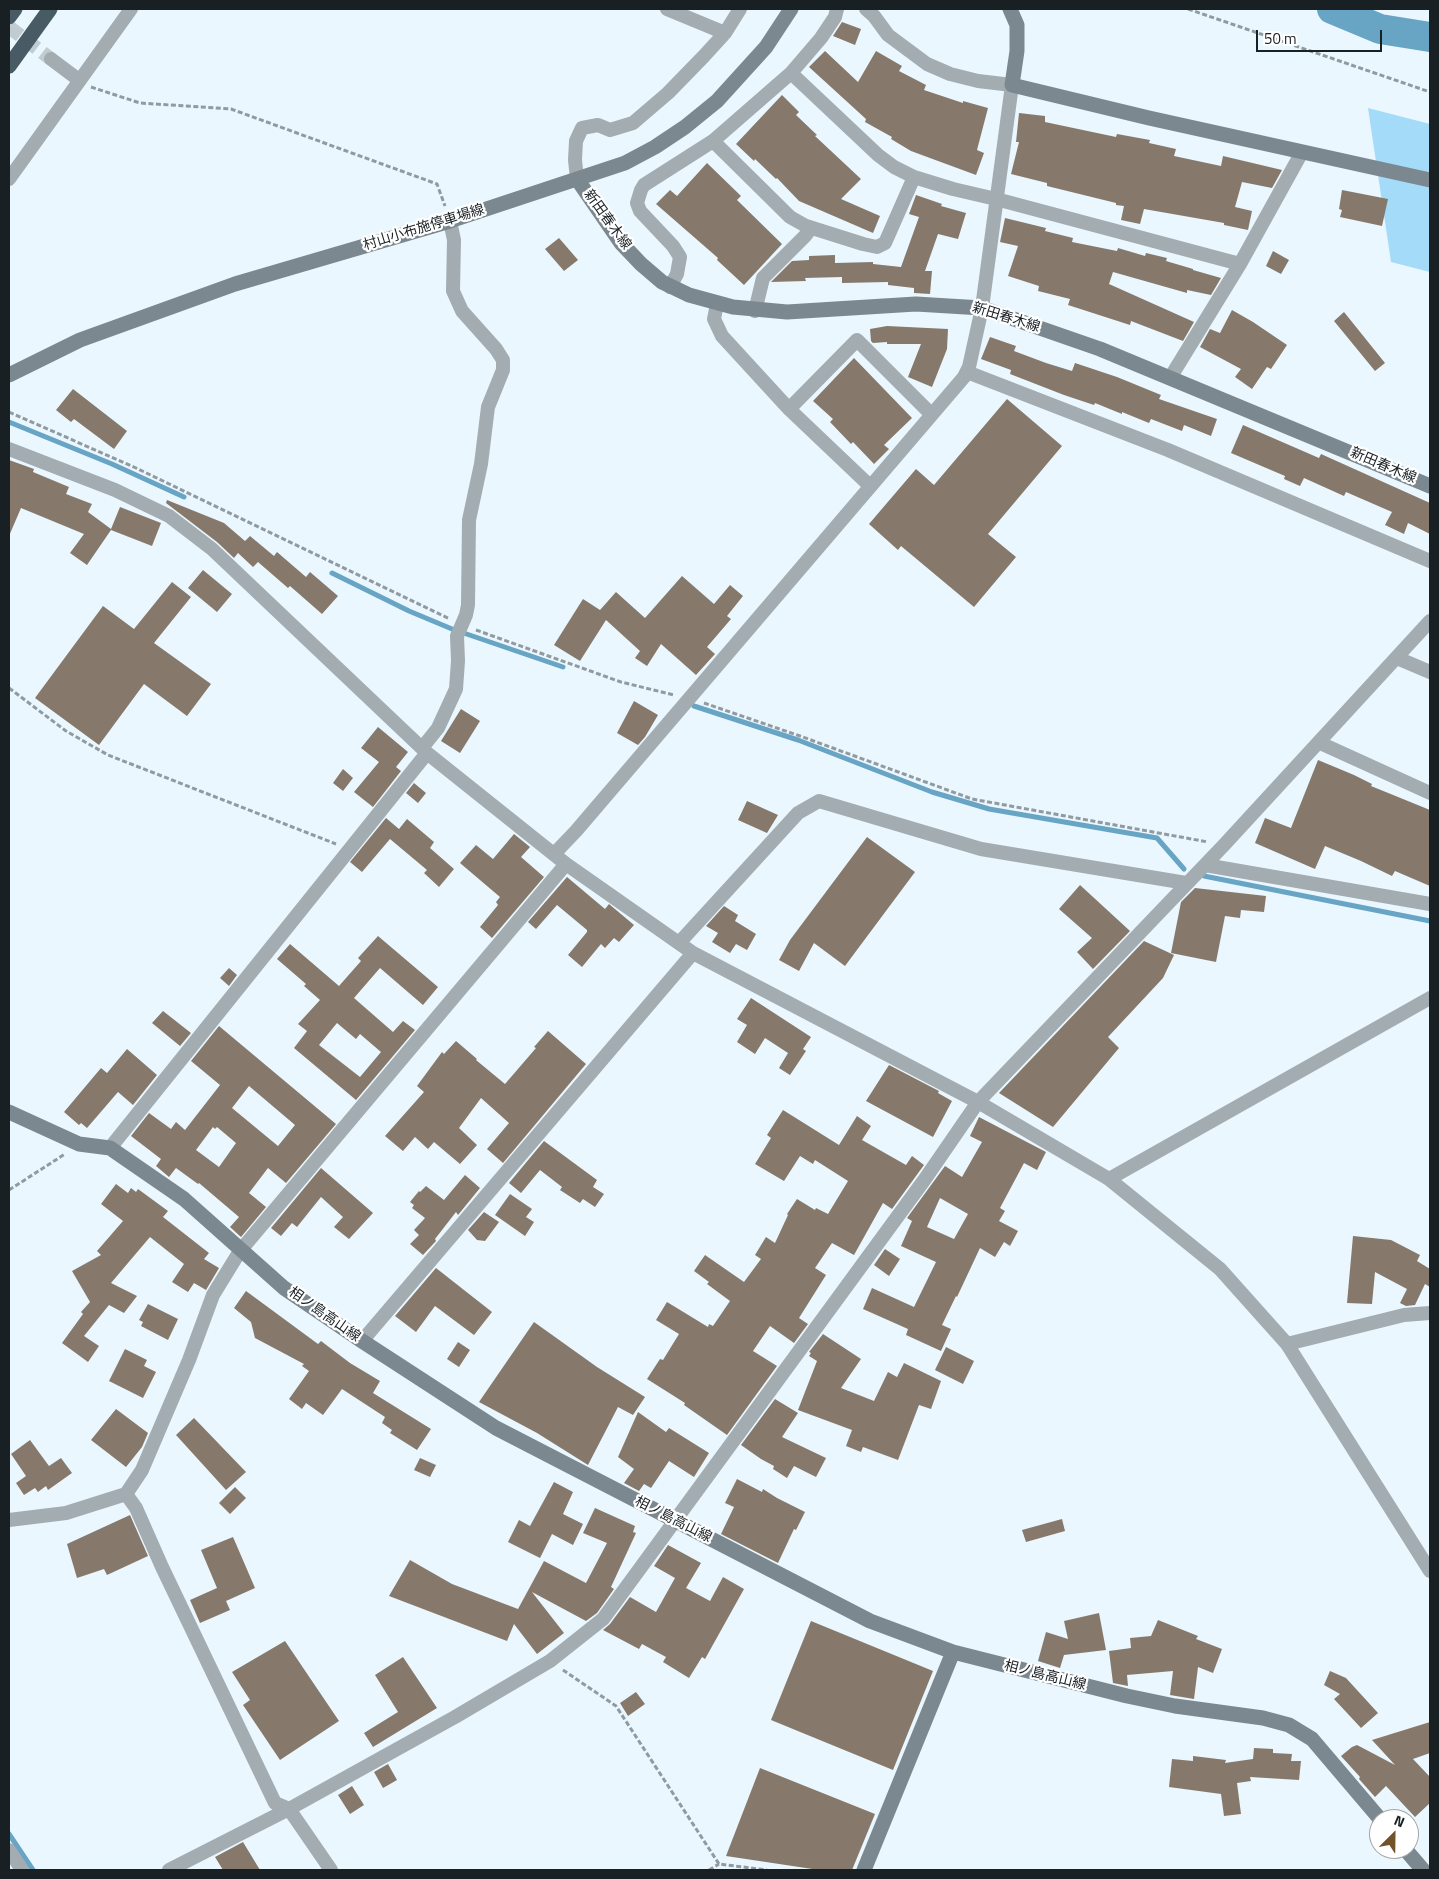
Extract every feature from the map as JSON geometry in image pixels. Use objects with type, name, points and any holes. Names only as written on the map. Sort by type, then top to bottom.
[{"type":"highway","points":[[9,17],[15,9]]},
{"type":"highway","points":[[9,66],[50,9]]},
{"type":"main road","name":"村山小布施停車場線","points":[[9,375],[80,340],[235,284],[450,221],[625,163],[655,147],[701,115],[717,101],[761,54],[791,9]]},
{"type":"main road","points":[[1010,9],[1017,25],[1017,51],[1012,85],[1149,118],[1430,180]]},
{"type":"main road","name":"新田春木線","points":[[577,179],[621,243],[641,264],[670,287],[689,296],[754,311],[787,312],[916,304],[982,308],[1100,349],[1430,486]]},
{"type":"main road","name":"相ノ島高山線","points":[[9,1112],[79,1144],[110,1148],[184,1199],[240,1251],[284,1288],[496,1428],[870,1621],[953,1652],[1127,1696],[1175,1706],[1263,1718],[1289,1725],[1312,1739],[1372,1809]]},
{"type":"main road","points":[[864,1870],[953,1652]]},
{"type":"main road","points":[[1414,1859],[1423,1870]]},
{"type":"street","points":[[9,179],[132,9]]},
{"type":"street","points":[[667,9],[725,33]]},
{"type":"street","points":[[577,179],[576,141],[582,128],[598,125],[610,130],[633,123],[668,93],[725,33],[740,9]]},
{"type":"street","points":[[670,287],[677,274],[680,257],[673,246],[640,210],[637,203],[638,196],[644,185],[712,141],[791,73],[822,38],[835,17],[837,9]]},
{"type":"street","points":[[554,854],[690,698],[967,372],[982,308],[1012,85],[950,74],[927,64],[888,36],[874,16],[866,9]]},
{"type":"street","points":[[51,59],[79,80]]},
{"type":"street","points":[[791,73],[878,154],[894,167],[914,177],[953,189],[1240,264]]},
{"type":"street","points":[[712,141],[790,217],[810,228],[878,247],[885,243],[890,234],[914,177]]},
{"type":"street","points":[[1170,378],[1240,264],[1302,152]]},
{"type":"street","points":[[110,1148],[350,850],[425,751],[456,689],[459,629],[466,615],[468,605],[469,520],[481,464],[488,408],[503,370],[502,360],[496,349],[462,311],[453,290],[454,240],[450,221]]},
{"type":"street","points":[[754,311],[763,278],[805,236],[810,228]]},
{"type":"street","points":[[717,304],[714,319],[722,336],[789,408],[870,486]]},
{"type":"street","points":[[789,408],[857,340],[931,414]]},
{"type":"street","points":[[967,372],[1168,450],[1430,561]]},
{"type":"street","points":[[9,450],[115,490],[169,516],[212,549],[425,751],[566,864],[693,953],[978,1102],[1110,1179],[1220,1268],[1287,1344],[1430,1572]]},
{"type":"street","points":[[168,1870],[290,1809],[455,1717],[550,1661],[603,1619],[925,1179],[978,1102],[1224,845],[1430,621]]},
{"type":"street","points":[[1397,658],[1430,672]]},
{"type":"street","points":[[1320,742],[1430,793]]},
{"type":"street","points":[[679,943],[798,813],[819,801],[981,849],[1186,883]]},
{"type":"street","points":[[9,1520],[66,1513],[126,1494],[142,1470],[213,1295],[240,1251],[566,864]]},
{"type":"street","points":[[1205,864],[1430,904]]},
{"type":"street","points":[[362,1341],[693,953]]},
{"type":"street","points":[[1110,1179],[1430,998]]},
{"type":"street","points":[[1287,1344],[1404,1315],[1430,1313]]},
{"type":"street","points":[[126,1494],[136,1508],[162,1567],[275,1803],[290,1809],[331,1870]]},
{"type":"street","points":[[9,1850],[22,1870]]},
{"type":"path","points":[[1188,9],[1430,92]]},
{"type":"path","points":[[79,80],[94,90],[140,103],[231,109],[438,184],[450,221]]},
{"type":"path","points":[[9,412],[136,468],[459,629],[621,682],[690,698],[972,799],[1224,845]]},
{"type":"path","points":[[9,688],[66,731],[108,755],[350,850]]},
{"type":"path","points":[[9,1190],[79,1144]]},
{"type":"path","points":[[550,1661],[616,1706],[718,1864]]},
{"type":"path","points":[[709,1870],[718,1864],[766,1870]]},
{"type":"shaded area","points":[[1368,108],[1430,124],[1430,272],[1391,262]]},
{"type":"building","points":[[842,22],[861,29],[855,45],[833,36]]},
{"type":"building","points":[[825,51],[858,82],[876,51],[902,66],[899,71],[926,85],[924,90],[963,103],[963,101],[988,108],[977,150],[984,153],[976,175],[911,151],[891,139],[892,137],[865,122],[866,119],[809,67]]},
{"type":"building","points":[[782,95],[799,112],[796,115],[817,135],[815,136],[861,179],[841,199],[880,216],[873,233],[799,201],[777,178],[755,159],[754,161],[736,144]]},
{"type":"building","points":[[1019,113],[1045,116],[1045,122],[1116,137],[1117,134],[1150,140],[1149,143],[1176,149],[1174,156],[1221,166],[1223,156],[1282,170],[1272,188],[1242,182],[1235,207],[1252,211],[1248,230],[1224,225],[1224,223],[1144,209],[1140,224],[1121,220],[1124,206],[1047,186],[1047,183],[1011,174],[1019,142],[1016,142]]},
{"type":"building","points":[[707,163],[741,196],[737,200],[782,244],[744,285],[717,260],[718,258],[656,204],[670,190],[677,196]]},
{"type":"building","points":[[1342,190],[1388,199],[1382,226],[1340,217],[1342,210],[1339,209]]},
{"type":"building","points":[[916,195],[942,204],[941,206],[966,213],[958,239],[938,234],[925,271],[932,271],[930,294],[914,293],[914,288],[888,285],[888,282],[842,283],[842,277],[805,278],[806,281],[771,282],[792,261],[809,260],[809,256],[835,255],[835,263],[873,262],[873,264],[901,267],[919,217],[909,214]]},
{"type":"building","points":[[1005,218],[1046,228],[1045,231],[1073,238],[1072,242],[1117,251],[1118,248],[1145,256],[1146,253],[1167,258],[1166,261],[1221,278],[1211,295],[1187,290],[1187,293],[1113,272],[1109,284],[1194,322],[1183,341],[1131,321],[1130,325],[1068,305],[1070,299],[1038,291],[1039,286],[1008,276],[1018,246],[1000,242]]},
{"type":"building","points":[[559,238],[578,260],[564,271],[545,249]]},
{"type":"building","points":[[1273,251],[1289,260],[1281,274],[1266,266]]},
{"type":"building","points":[[1232,310],[1287,345],[1271,369],[1267,367],[1252,389],[1235,377],[1241,369],[1200,347],[1210,329],[1220,333]]},
{"type":"building","points":[[1344,312],[1385,363],[1375,371],[1334,321]]},
{"type":"building","points":[[887,326],[948,329],[947,349],[932,387],[908,377],[921,344],[887,344],[887,342],[873,343],[871,341],[870,329]]},
{"type":"building","points":[[990,337],[1016,346],[1014,351],[1046,363],[1072,371],[1075,363],[1117,377],[1161,395],[1159,399],[1217,419],[1211,436],[1184,425],[1182,431],[1151,419],[1149,423],[1095,403],[1094,405],[1064,395],[1010,374],[1011,370],[981,359]]},
{"type":"building","points":[[854,358],[912,418],[884,445],[889,449],[874,464],[853,442],[851,444],[830,422],[833,419],[813,401]]},
{"type":"building","points":[[73,389],[127,431],[114,449],[74,419],[71,422],[56,410]]},
{"type":"building","points":[[1007,399],[1062,446],[988,534],[1016,557],[974,607],[901,546],[898,550],[869,524],[916,469],[934,485]]},
{"type":"building","points":[[1243,425],[1319,458],[1321,454],[1430,503],[1430,534],[1408,523],[1404,534],[1385,525],[1392,512],[1346,492],[1344,496],[1304,478],[1300,486],[1284,479],[1285,476],[1231,453]]},
{"type":"building","points":[[9,460],[34,469],[33,472],[69,487],[66,494],[92,504],[88,512],[111,529],[120,507],[161,523],[152,546],[111,530],[87,565],[70,553],[84,534],[21,508],[9,536]]},
{"type":"building","points":[[167,500],[224,523],[245,541],[250,536],[274,556],[277,552],[306,577],[310,572],[338,596],[322,614],[290,586],[288,588],[258,562],[253,567],[238,553],[234,558],[217,542],[166,503]]},
{"type":"building","points":[[203,570],[232,594],[217,612],[188,588]]},
{"type":"building","points":[[682,576],[714,604],[730,585],[743,596],[727,616],[731,619],[707,647],[715,654],[696,675],[661,644],[647,666],[635,658],[640,651],[606,620],[580,661],[554,645],[583,599],[600,610],[616,592],[645,618]]},
{"type":"building","points":[[172,582],[191,597],[154,643],[211,684],[187,716],[144,684],[99,745],[35,698],[103,606],[134,629]]},
{"type":"building","points":[[634,701],[658,715],[638,745],[617,733]]},
{"type":"building","points":[[461,709],[480,721],[460,753],[441,741]]},
{"type":"building","points":[[378,727],[408,752],[396,767],[401,771],[373,807],[354,792],[379,762],[361,748]]},
{"type":"building","points":[[1318,760],[1354,775],[1372,784],[1371,786],[1430,810],[1430,886],[1395,871],[1392,876],[1325,846],[1315,869],[1255,843],[1265,818],[1291,828]]},
{"type":"building","points":[[343,769],[353,778],[343,791],[333,783]]},
{"type":"building","points":[[414,783],[426,793],[418,803],[406,793]]},
{"type":"building","points":[[747,801],[778,815],[767,833],[738,820]]},
{"type":"building","points":[[386,818],[399,829],[407,819],[434,842],[430,848],[454,869],[439,887],[424,873],[427,870],[390,839],[362,872],[350,862]]},
{"type":"building","points":[[514,834],[530,847],[521,857],[544,877],[492,938],[480,927],[498,905],[496,902],[500,897],[460,863],[476,845],[493,859]]},
{"type":"building","points":[[867,837],[915,872],[845,966],[814,943],[799,971],[779,960],[790,940]]},
{"type":"building","points":[[567,877],[605,909],[609,904],[634,925],[619,942],[614,938],[605,948],[601,944],[582,967],[568,955],[587,930],[557,905],[536,929],[528,922]]},
{"type":"building","points":[[1080,885],[1130,931],[1093,969],[1077,952],[1092,938],[1059,909]]},
{"type":"building","points":[[1195,888],[1266,896],[1264,912],[1241,910],[1240,918],[1225,916],[1216,962],[1171,953],[1181,902]]},
{"type":"building","points":[[724,906],[738,915],[735,921],[756,934],[747,950],[736,944],[730,953],[712,942],[718,933],[706,926]]},
{"type":"building","points":[[378,936],[438,987],[423,1005],[380,968],[354,998],[393,1032],[403,1021],[415,1030],[356,1100],[294,1048],[307,1031],[298,1024],[320,1000],[304,986],[306,984],[277,959],[290,944],[339,986],[361,961],[358,958]],"holes":[[[337,1023],[356,1039],[360,1034],[381,1052],[360,1077],[319,1045]]]},
{"type":"building","points":[[1144,941],[1174,955],[1163,978],[1108,1037],[1119,1048],[1053,1127],[999,1093]]},
{"type":"building","points":[[229,968],[237,975],[229,986],[220,978]]},
{"type":"building","points":[[751,998],[811,1037],[803,1049],[806,1051],[790,1075],[779,1068],[788,1053],[765,1038],[755,1054],[737,1042],[747,1025],[737,1019]]},
{"type":"building","points":[[163,1011],[191,1033],[180,1046],[152,1023]]},
{"type":"building","points":[[219,1026],[336,1124],[286,1183],[268,1168],[249,1193],[266,1207],[241,1237],[230,1227],[239,1217],[199,1183],[176,1168],[169,1177],[156,1166],[161,1159],[131,1136],[149,1113],[171,1129],[176,1122],[185,1130],[220,1085],[191,1061]],"holes":[[[249,1086],[295,1125],[278,1146],[232,1108]],[[213,1127],[215,1129],[217,1127],[236,1143],[219,1167],[196,1150]]]},
{"type":"building","points":[[548,1031],[586,1064],[503,1163],[487,1149],[509,1123],[481,1098],[459,1128],[477,1145],[460,1164],[434,1142],[428,1149],[415,1137],[403,1151],[385,1136],[424,1092],[417,1086],[442,1052],[444,1054],[456,1041],[505,1084]]},
{"type":"building","points":[[127,1049],[157,1075],[133,1105],[118,1092],[87,1128],[81,1123],[79,1125],[64,1112],[101,1068],[107,1073]]},
{"type":"building","points":[[889,1065],[939,1091],[938,1093],[952,1101],[933,1137],[866,1101]]},
{"type":"building","points":[[783,1110],[839,1145],[857,1116],[871,1126],[862,1140],[906,1165],[912,1156],[924,1165],[892,1209],[883,1203],[854,1255],[832,1243],[815,1268],[826,1275],[799,1318],[808,1324],[794,1343],[770,1326],[753,1351],[777,1366],[727,1435],[684,1405],[685,1403],[647,1379],[660,1359],[663,1360],[679,1334],[656,1320],[667,1302],[708,1327],[709,1324],[713,1326],[730,1301],[707,1284],[709,1282],[694,1271],[705,1255],[744,1282],[761,1259],[755,1255],[766,1237],[775,1243],[787,1214],[797,1199],[815,1210],[816,1208],[828,1214],[848,1181],[815,1160],[813,1164],[800,1156],[784,1181],[755,1164],[771,1138],[767,1135]]},
{"type":"building","points":[[979,1117],[1046,1152],[1037,1170],[1024,1163],[1000,1208],[1005,1211],[999,1221],[1018,1231],[1010,1246],[1004,1242],[995,1257],[980,1248],[942,1325],[951,1329],[941,1351],[906,1335],[908,1329],[863,1309],[872,1288],[914,1307],[936,1262],[901,1246],[912,1221],[907,1218],[945,1166],[962,1177],[982,1142],[970,1136]],"holes":[[[940,1198],[968,1214],[954,1239],[927,1227]]]},
{"type":"building","points":[[544,1141],[597,1180],[593,1187],[604,1194],[595,1207],[583,1199],[580,1203],[560,1190],[562,1187],[540,1170],[521,1193],[509,1183]]},
{"type":"building","points":[[321,1168],[373,1213],[349,1239],[334,1227],[343,1217],[321,1197],[297,1227],[292,1223],[281,1236],[271,1228]]},
{"type":"building","points":[[465,1175],[480,1188],[458,1215],[456,1212],[435,1239],[436,1241],[423,1255],[410,1244],[419,1235],[414,1230],[425,1218],[412,1208],[414,1205],[410,1202],[426,1186],[444,1200]]},
{"type":"building","points":[[116,1184],[128,1193],[131,1188],[136,1192],[138,1189],[168,1211],[163,1217],[209,1253],[204,1259],[219,1268],[206,1290],[194,1283],[188,1292],[172,1282],[184,1264],[150,1237],[111,1283],[137,1296],[124,1313],[109,1305],[84,1336],[99,1346],[88,1362],[62,1343],[83,1314],[81,1312],[90,1302],[72,1271],[101,1255],[97,1251],[123,1221],[101,1204]]},
{"type":"building","points":[[510,1194],[532,1209],[526,1217],[534,1222],[525,1236],[495,1215]]},
{"type":"building","points":[[484,1212],[499,1222],[485,1241],[477,1240],[468,1230]]},
{"type":"building","points":[[1353,1236],[1391,1240],[1420,1255],[1417,1261],[1430,1269],[1430,1287],[1425,1284],[1415,1305],[1406,1306],[1400,1303],[1407,1289],[1375,1272],[1372,1304],[1347,1303]]},
{"type":"building","points":[[885,1249],[900,1259],[889,1276],[874,1265]]},
{"type":"building","points":[[436,1268],[492,1312],[474,1335],[435,1306],[416,1332],[395,1316]]},
{"type":"building","points":[[246,1291],[318,1344],[321,1341],[350,1363],[380,1381],[373,1393],[431,1429],[417,1450],[390,1433],[392,1430],[382,1423],[385,1417],[342,1389],[323,1415],[306,1403],[302,1409],[289,1399],[309,1371],[302,1366],[304,1364],[255,1338],[251,1322],[234,1308]]},
{"type":"building","points":[[148,1304],[178,1319],[168,1340],[141,1326],[143,1322],[139,1320]]},
{"type":"building","points":[[534,1322],[597,1367],[645,1397],[633,1415],[618,1407],[588,1465],[537,1433],[479,1402]]},
{"type":"building","points":[[823,1334],[861,1359],[841,1388],[874,1401],[888,1372],[897,1377],[904,1363],[941,1381],[931,1409],[919,1405],[898,1460],[863,1447],[861,1452],[846,1446],[852,1430],[798,1410],[817,1361],[809,1356],[811,1353],[809,1352]]},
{"type":"building","points":[[458,1342],[470,1350],[459,1367],[447,1359]]},
{"type":"building","points":[[946,1347],[974,1361],[963,1384],[935,1370]]},
{"type":"building","points":[[125,1349],[147,1360],[144,1366],[156,1372],[143,1398],[109,1381]]},
{"type":"building","points":[[775,1399],[798,1413],[782,1437],[826,1458],[816,1477],[794,1466],[787,1478],[773,1469],[774,1466],[741,1445]]},
{"type":"building","points":[[116,1409],[148,1433],[142,1447],[126,1467],[91,1440]]},
{"type":"building","points":[[638,1412],[666,1432],[669,1428],[709,1453],[694,1477],[669,1461],[651,1488],[644,1484],[639,1491],[624,1483],[634,1469],[618,1457]]},
{"type":"building","points":[[194,1418],[246,1472],[226,1490],[176,1435]]},
{"type":"building","points":[[30,1440],[49,1466],[61,1458],[72,1473],[48,1490],[46,1486],[38,1492],[35,1488],[24,1495],[16,1483],[26,1476],[11,1454]]},
{"type":"building","points":[[420,1458],[436,1465],[430,1477],[414,1470]]},
{"type":"building","points":[[737,1479],[762,1492],[763,1489],[805,1512],[796,1530],[794,1529],[778,1563],[721,1534],[734,1507],[725,1503]]},
{"type":"building","points":[[554,1482],[573,1492],[563,1514],[583,1524],[573,1545],[552,1534],[540,1558],[508,1542],[519,1520],[530,1526]]},
{"type":"building","points":[[235,1487],[246,1498],[230,1514],[219,1503]]},
{"type":"building","points":[[595,1508],[635,1526],[633,1532],[636,1533],[611,1587],[614,1589],[597,1613],[586,1621],[532,1592],[564,1633],[537,1654],[514,1624],[507,1641],[389,1596],[410,1560],[452,1584],[518,1609],[544,1561],[586,1583],[607,1543],[583,1533]]},
{"type":"building","points":[[130,1515],[148,1556],[107,1575],[104,1569],[77,1578],[67,1544]]},
{"type":"building","points":[[1062,1519],[1065,1531],[1026,1542],[1022,1530]]},
{"type":"building","points":[[233,1537],[255,1588],[226,1601],[230,1610],[200,1623],[190,1600],[217,1588],[201,1550]]},
{"type":"building","points":[[668,1545],[701,1563],[686,1588],[710,1601],[723,1577],[744,1589],[705,1659],[702,1657],[689,1678],[663,1662],[666,1657],[642,1644],[639,1649],[603,1630],[610,1624],[630,1597],[656,1612],[675,1578],[654,1566]]},
{"type":"building","points":[[1099,1613],[1106,1650],[1064,1655],[1060,1668],[1038,1661],[1046,1632],[1068,1639],[1064,1621]]},
{"type":"building","points":[[1158,1620],[1198,1636],[1196,1639],[1222,1649],[1213,1673],[1198,1667],[1194,1699],[1170,1695],[1173,1671],[1127,1675],[1128,1686],[1113,1683],[1109,1651],[1131,1648],[1130,1638],[1151,1636]]},
{"type":"building","points":[[811,1621],[933,1671],[893,1770],[771,1720]]},
{"type":"building","points":[[285,1641],[339,1721],[280,1760],[243,1705],[250,1700],[232,1672]]},
{"type":"building","points":[[403,1657],[437,1708],[373,1747],[364,1733],[398,1712],[375,1675]]},
{"type":"building","points":[[1330,1671],[1346,1678],[1378,1713],[1361,1728],[1334,1699],[1340,1694],[1324,1685]]},
{"type":"building","points":[[636,1692],[645,1704],[628,1716],[620,1703]]},
{"type":"building","points":[[1430,1722],[1430,1753],[1413,1759],[1430,1777],[1430,1803],[1419,1813],[1419,1809],[1408,1809],[1386,1786],[1375,1797],[1341,1756],[1357,1745],[1395,1765],[1372,1740]]},
{"type":"building","points":[[1254,1748],[1273,1749],[1273,1753],[1292,1754],[1291,1761],[1301,1761],[1299,1780],[1250,1777],[1251,1781],[1237,1783],[1241,1814],[1224,1816],[1221,1794],[1169,1787],[1172,1759],[1193,1761],[1193,1756],[1226,1760],[1225,1763],[1253,1759]]},
{"type":"building","points":[[388,1764],[397,1780],[383,1788],[374,1772]]},
{"type":"building","points":[[760,1768],[875,1814],[852,1870],[819,1870],[726,1856]]},
{"type":"building","points":[[352,1786],[364,1805],[350,1814],[338,1795]]},
{"type":"building","points":[[243,1842],[260,1870],[223,1870],[215,1857]]},
{"type":"waterway","points":[[1332,9],[1380,29],[1430,37]]},
{"type":"waterway","points":[[9,422],[112,464],[184,497]]},
{"type":"waterway","points":[[332,573],[409,611],[452,629],[563,667]]},
{"type":"waterway","points":[[694,706],[798,740],[932,792],[989,809],[1157,838],[1184,869]]},
{"type":"waterway","points":[[1204,876],[1430,921]]},
{"type":"waterway","points":[[9,1834],[33,1870]]},
{"type":"tunnel","points":[[9,27],[51,59]]}]
